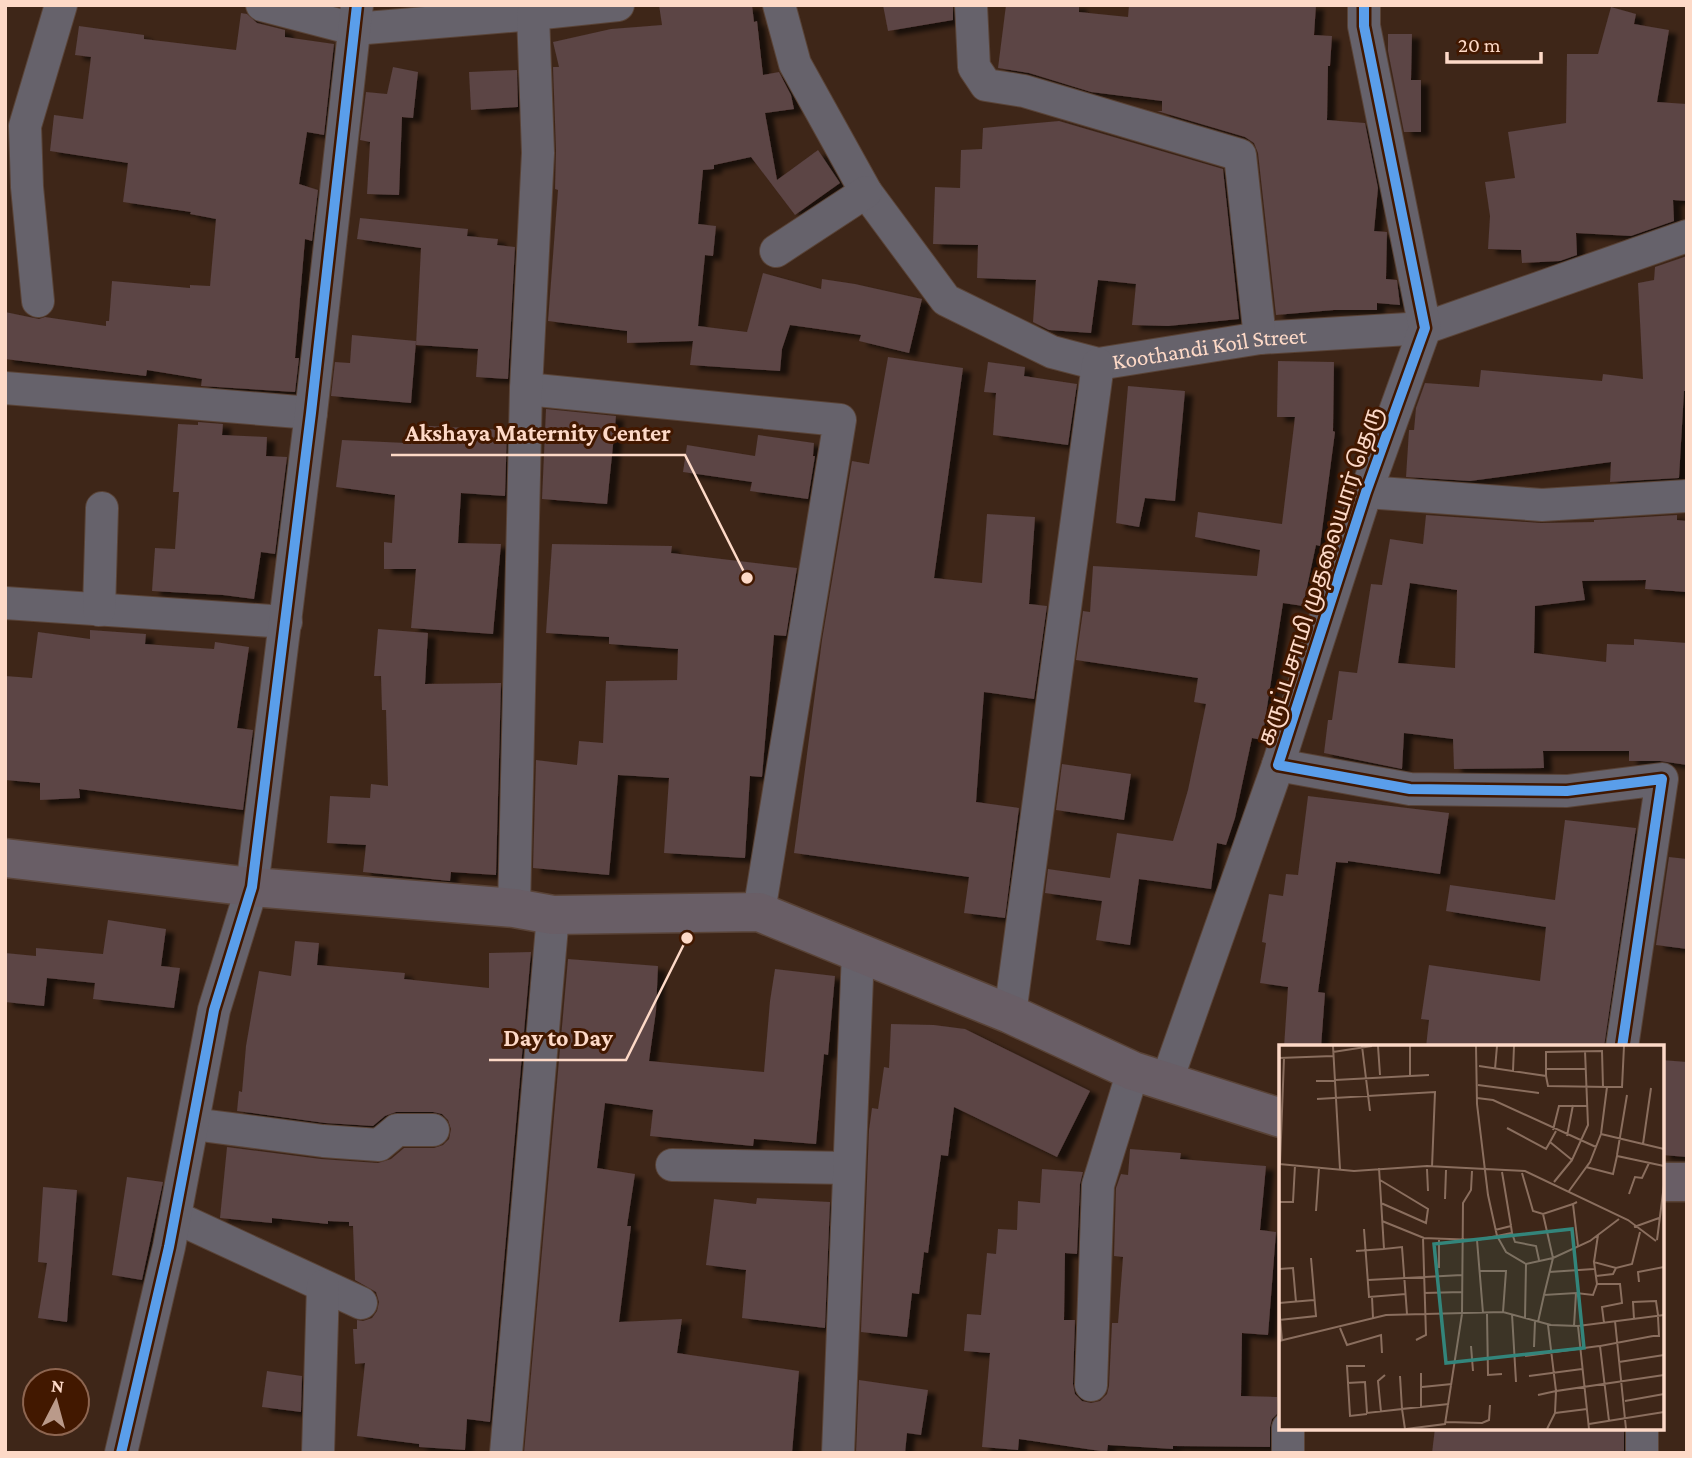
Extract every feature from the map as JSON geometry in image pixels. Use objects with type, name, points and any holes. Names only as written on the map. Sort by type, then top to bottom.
[{"type":"main road","points":[[5,858],[252,887],[514,908],[553,915],[759,912],[1010,1014],[1149,1077],[1279,1117]]},
{"type":"main road","points":[[1664,1182],[1687,1182]]},
{"type":"street","points":[[38,300],[27,187],[25,127],[61,5]]},
{"type":"street","points":[[262,5],[356,17],[533,14],[618,5]]},
{"type":"street","name":"Koothandi Koil Street","points":[[779,5],[795,64],[866,192],[946,300],[1052,352],[1098,364],[1260,338],[1425,328],[1687,236]]},
{"type":"street","points":[[971,5],[974,67],[986,85],[1024,91],[1240,155],[1260,338]]},
{"type":"street","points":[[1364,5],[1364,26],[1425,328]]},
{"type":"street","points":[[514,908],[526,389],[538,153],[533,14]]},
{"type":"street","points":[[121,1453],[175,1217],[214,1010],[252,887],[311,413],[356,17]]},
{"type":"street","points":[[776,251],[866,192]]},
{"type":"street","name":"கருப்பசாமி முதலையார் தெரு","points":[[1091,1385],[1098,1185],[1149,1077],[1278,765],[1366,492],[1425,328]]},
{"type":"street","points":[[1010,1014],[1098,364]]},
{"type":"street","points":[[5,388],[311,413]]},
{"type":"street","points":[[526,389],[840,420],[759,912]]},
{"type":"street","name":"கருப்பசாமி முதலையார் தெரு","points":[[1366,492],[1542,505],[1687,496]]},
{"type":"street","points":[[99,610],[102,508]]},
{"type":"street","points":[[5,603],[286,622]]},
{"type":"street","name":"கருப்பசாமி முதலையார் தெரு","points":[[1278,765],[1410,789],[1567,791],[1674,782],[1622,1045]]},
{"type":"street","points":[[506,1453],[553,915]]},
{"type":"street","points":[[838,1453],[858,952]]},
{"type":"street","points":[[193,1124],[323,1141],[379,1145],[397,1130],[433,1130]]},
{"type":"street","points":[[672,1165],[849,1168]]},
{"type":"street","points":[[175,1217],[361,1303]]},
{"type":"street","points":[[318,1453],[323,1286]]},
{"type":"street","points":[[1288,1430],[1288,1453]]},
{"type":"street","points":[[1642,1430],[1642,1453]]},
{"type":"building","points":[[659,5],[752,5],[754,22],[757,21],[763,75],[779,72],[791,95],[794,109],[765,113],[777,180],[818,150],[840,183],[795,215],[751,157],[703,170],[698,224],[716,226],[713,256],[705,255],[698,326],[747,332],[763,273],[821,289],[822,279],[922,299],[909,353],[859,341],[861,335],[790,325],[782,349],[780,371],[690,365],[693,341],[627,343],[627,331],[548,321],[558,190],[555,189],[553,67],[559,67],[553,42],[611,29],[662,25]]},
{"type":"building","points":[[883,5],[953,5],[953,20],[888,31]]},
{"type":"building","points":[[1006,5],[1079,5],[1079,12],[1128,17],[1129,5],[1316,5],[1314,35],[1332,36],[1328,66],[1327,120],[1365,123],[1378,188],[1374,231],[1387,232],[1386,279],[1397,280],[1400,305],[1377,303],[1377,310],[1334,310],[1276,315],[1258,153],[1254,143],[1245,137],[1157,111],[1162,111],[1162,101],[1091,92],[1029,73],[998,68]]},
{"type":"building","points":[[1611,7],[1636,14],[1634,24],[1669,30],[1657,102],[1687,104],[1687,201],[1673,200],[1674,221],[1631,236],[1576,233],[1577,255],[1560,261],[1522,263],[1521,250],[1488,249],[1490,216],[1485,182],[1515,178],[1508,132],[1566,123],[1567,54],[1598,54]]},
{"type":"building","points":[[241,13],[247,14],[257,23],[285,30],[285,37],[334,44],[324,135],[307,132],[299,184],[318,190],[312,241],[305,239],[295,358],[299,358],[295,392],[201,386],[202,379],[147,370],[146,376],[5,359],[5,312],[39,319],[45,317],[106,326],[106,321],[109,321],[112,281],[190,288],[190,285],[210,286],[216,219],[190,214],[191,212],[123,202],[128,163],[50,151],[54,115],[83,119],[91,57],[75,55],[79,26],[144,35],[144,39],[236,50]]},
{"type":"building","points":[[1388,34],[1412,34],[1411,80],[1421,80],[1421,132],[1404,132],[1388,51]]},
{"type":"building","points":[[393,67],[418,72],[413,118],[402,117],[399,195],[367,194],[370,142],[360,140],[366,92],[387,94]]},
{"type":"building","points":[[517,70],[518,107],[471,110],[469,72]]},
{"type":"building","points":[[1059,121],[1223,169],[1239,319],[1168,326],[1132,325],[1136,284],[1098,280],[1091,333],[1049,330],[1033,322],[1036,280],[977,278],[978,245],[933,244],[935,187],[960,188],[961,150],[982,149],[983,128]]},
{"type":"building","points":[[360,218],[468,229],[467,236],[498,239],[497,245],[515,247],[508,379],[476,377],[478,349],[416,345],[421,248],[357,239]]},
{"type":"building","points":[[1687,256],[1687,391],[1684,391],[1679,478],[1610,482],[1611,462],[1470,481],[1406,477],[1409,430],[1414,430],[1416,408],[1425,383],[1479,387],[1481,370],[1602,381],[1603,374],[1643,379],[1638,283],[1654,280],[1655,267]]},
{"type":"building","points":[[352,335],[416,341],[411,403],[331,396],[335,362],[350,363]]},
{"type":"building","points":[[888,357],[963,368],[934,578],[982,583],[987,514],[1035,517],[1029,604],[1047,606],[1034,699],[984,692],[976,802],[1019,808],[1005,918],[964,913],[969,877],[794,853],[822,640],[852,461],[869,464]]},
{"type":"building","points":[[1278,361],[1334,362],[1335,432],[1320,546],[1316,545],[1303,606],[1283,603],[1262,740],[1252,738],[1235,818],[1226,845],[1217,843],[1211,889],[1139,879],[1130,945],[1096,940],[1102,901],[1045,893],[1048,869],[1110,878],[1117,833],[1173,841],[1188,790],[1206,704],[1194,702],[1198,678],[1076,660],[1083,611],[1090,612],[1093,566],[1257,576],[1260,550],[1195,537],[1198,512],[1282,524],[1295,417],[1277,417]]},
{"type":"building","points":[[988,362],[1025,367],[1024,376],[1077,384],[1068,445],[993,435],[996,393],[984,392]]},
{"type":"building","points":[[1128,386],[1185,391],[1175,501],[1145,498],[1139,527],[1116,523]]},
{"type":"building","points":[[546,409],[616,416],[607,504],[542,499]]},
{"type":"building","points":[[198,422],[223,424],[222,435],[267,437],[266,456],[287,457],[275,554],[261,552],[254,599],[152,591],[155,548],[175,549],[179,492],[173,492],[178,424],[198,425]]},
{"type":"building","points":[[429,426],[507,430],[505,496],[461,493],[458,543],[501,544],[493,634],[411,628],[416,569],[384,569],[384,542],[392,543],[395,495],[336,487],[342,440],[428,444]]},
{"type":"building","points":[[758,435],[814,443],[815,456],[808,499],[750,491],[752,482],[683,472],[687,445],[755,456]]},
{"type":"building","points":[[1426,515],[1541,523],[1594,522],[1677,515],[1677,520],[1687,521],[1687,592],[1645,589],[1646,580],[1582,581],[1585,600],[1535,606],[1534,653],[1606,662],[1607,644],[1634,645],[1634,639],[1687,643],[1687,765],[1660,761],[1629,761],[1629,751],[1543,751],[1544,768],[1454,769],[1453,739],[1404,733],[1402,769],[1324,753],[1339,671],[1357,673],[1371,584],[1382,585],[1390,539],[1423,544]],"holes":[[[1410,583],[1457,590],[1455,668],[1398,663]]]},
{"type":"building","points":[[552,544],[672,546],[671,553],[797,568],[786,636],[774,635],[762,777],[750,776],[745,858],[664,853],[669,778],[618,775],[609,875],[533,868],[536,760],[577,765],[579,741],[603,743],[606,681],[677,680],[678,649],[609,644],[609,637],[546,633]]},
{"type":"building","points":[[378,629],[428,633],[425,684],[501,683],[496,875],[451,872],[450,881],[363,872],[366,845],[327,843],[330,796],[370,798],[371,784],[388,786],[386,710],[382,710],[381,676],[374,676]]},
{"type":"building","points":[[90,630],[146,634],[145,644],[214,649],[215,642],[249,647],[237,728],[253,730],[243,810],[79,789],[80,798],[40,800],[40,783],[5,780],[5,676],[32,678],[38,632],[90,639]]},
{"type":"building","points":[[1062,764],[1131,774],[1124,820],[1056,810]]},
{"type":"building","points":[[1308,796],[1449,813],[1440,874],[1348,861],[1336,862],[1318,992],[1325,993],[1321,1045],[1284,1045],[1288,987],[1260,983],[1266,943],[1262,942],[1269,894],[1283,896],[1286,874],[1298,875]]},
{"type":"building","points":[[1565,820],[1636,828],[1604,1045],[1426,1045],[1429,1020],[1421,1019],[1429,965],[1540,981],[1546,927],[1446,911],[1450,885],[1555,900]]},
{"type":"building","points":[[1669,857],[1687,859],[1687,949],[1656,945]]},
{"type":"building","points":[[108,920],[166,929],[161,966],[180,968],[174,1008],[93,999],[95,983],[47,978],[44,1006],[5,1002],[5,953],[36,956],[36,948],[103,954]]},
{"type":"building","points":[[295,941],[319,943],[317,965],[405,973],[404,979],[489,988],[489,953],[531,952],[490,1422],[467,1419],[465,1450],[419,1447],[419,1444],[357,1436],[365,1363],[355,1364],[353,1329],[357,1329],[357,1320],[372,1318],[379,1302],[376,1292],[355,1280],[353,1226],[349,1226],[349,1222],[328,1221],[328,1224],[272,1218],[272,1223],[220,1218],[227,1147],[378,1163],[391,1159],[404,1148],[434,1148],[449,1139],[451,1129],[448,1120],[442,1114],[433,1112],[396,1112],[385,1116],[373,1126],[325,1123],[237,1111],[259,971],[291,976]]},
{"type":"building","points":[[568,959],[658,966],[656,1011],[649,1061],[764,1072],[775,969],[835,976],[828,1055],[824,1054],[816,1144],[754,1139],[753,1146],[650,1136],[653,1110],[605,1103],[597,1168],[635,1174],[627,1226],[631,1226],[619,1322],[682,1319],[677,1353],[799,1371],[792,1453],[524,1453]]},
{"type":"building","points":[[891,1024],[965,1029],[1090,1091],[1057,1157],[954,1107],[948,1156],[941,1155],[928,1253],[924,1252],[919,1294],[912,1293],[907,1337],[861,1332],[869,1130],[872,1108],[878,1109],[884,1067],[889,1068]]},
{"type":"building","points":[[1664,1060],[1687,1062],[1687,1157],[1664,1155]]},
{"type":"building","points":[[1130,1149],[1181,1153],[1180,1159],[1266,1166],[1260,1230],[1276,1232],[1268,1335],[1242,1333],[1241,1396],[1277,1397],[1277,1414],[1270,1427],[1270,1447],[1173,1446],[1173,1449],[1108,1445],[1107,1452],[1019,1439],[1018,1450],[982,1447],[990,1353],[964,1351],[967,1314],[981,1315],[987,1253],[996,1254],[998,1229],[1017,1230],[1018,1201],[1040,1203],[1042,1169],[1083,1172],[1080,1184],[1077,1254],[1065,1253],[1064,1320],[1075,1320],[1075,1394],[1082,1401],[1091,1403],[1100,1401],[1107,1394],[1112,1323],[1118,1323],[1123,1257],[1114,1256],[1116,1188],[1121,1174],[1128,1175]]},
{"type":"building","points":[[127,1177],[163,1182],[142,1280],[112,1275]]},
{"type":"building","points":[[43,1187],[77,1190],[67,1322],[38,1318],[47,1263],[38,1262]]},
{"type":"building","points":[[757,1198],[830,1202],[825,1328],[742,1318],[746,1270],[706,1265],[714,1199],[756,1204]]},
{"type":"building","points":[[267,1371],[302,1376],[301,1412],[262,1407]]},
{"type":"building","points":[[859,1380],[928,1390],[921,1435],[907,1433],[905,1453],[856,1453]]},
{"type":"building","points":[[1435,1430],[1624,1430],[1624,1451],[1432,1453]]},
{"type":"cycle path","points":[[121,1453],[169,1247],[214,1010],[252,887],[311,413],[357,5]]},
{"type":"cycle path","points":[[1364,5],[1364,26],[1425,328],[1366,492],[1278,765],[1410,789],[1567,791],[1662,779],[1622,1045]]},
{"type":"place","name":"Akshaya Maternity Center","points":[[747,578]]},
{"type":"place","name":"Day to Day","points":[[687,938]]}]
